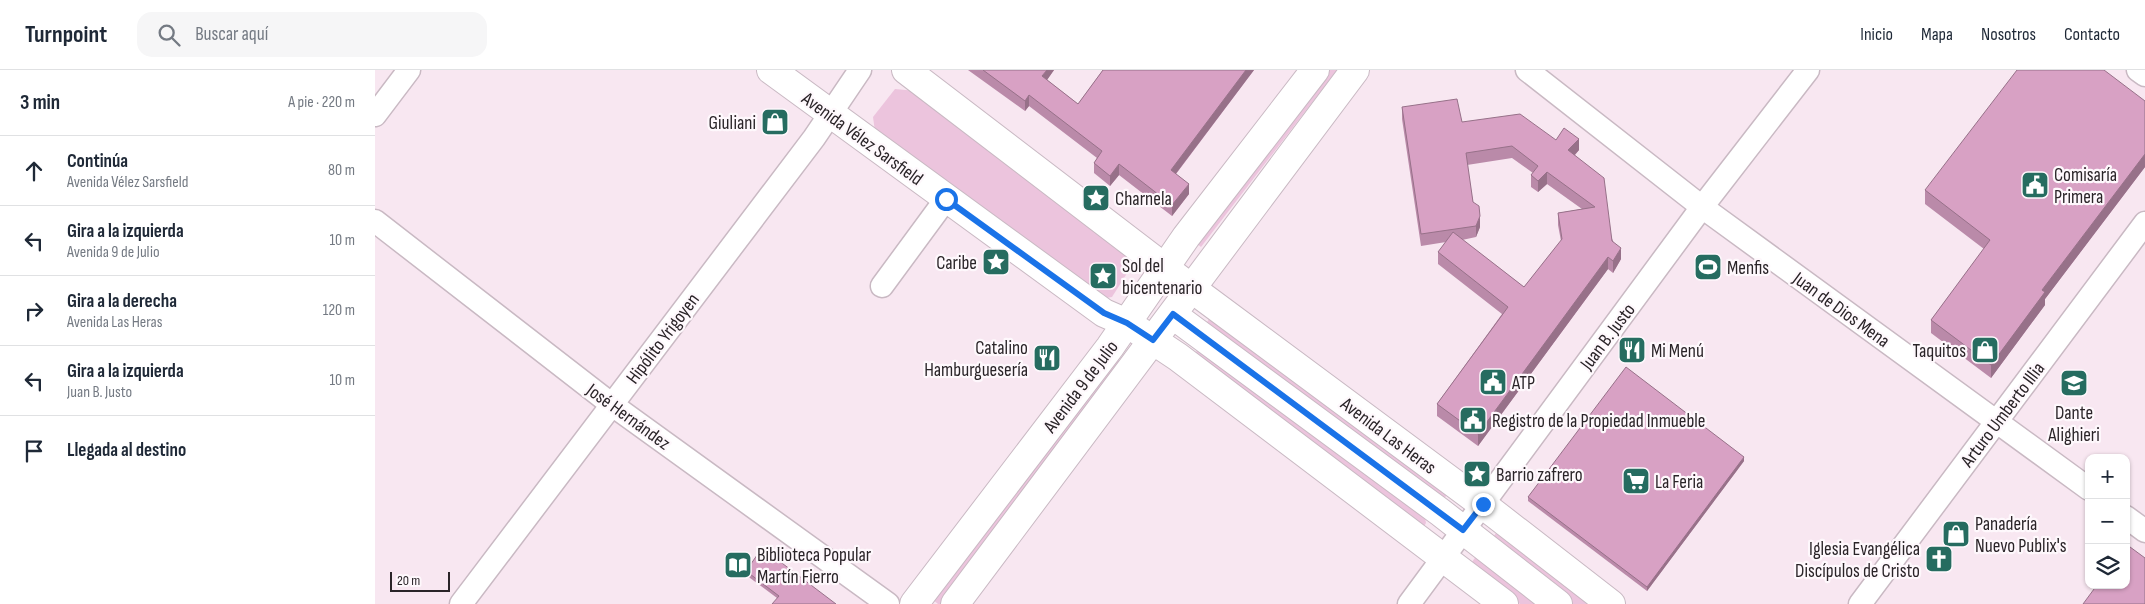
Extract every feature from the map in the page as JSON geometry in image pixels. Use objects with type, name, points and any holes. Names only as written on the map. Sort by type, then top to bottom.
[{"type":"main road","name":"Avenida Vélez Sarsfield","points":[[771,70],[1104,313],[1127,323],[1153,340]]},
{"type":"main road","points":[[905,70],[1165,266]]},
{"type":"main road","name":"Avenida 9 de Julio","points":[[914,604],[1127,323],[1165,266],[1315,70]]},
{"type":"main road","name":"Avenida 9 de Julio","points":[[955,604],[1355,70]]},
{"type":"main road","name":"Avenida Las Heras","points":[[1165,266],[1191,288],[1483,504],[1611,604]]},
{"type":"main road","name":"Avenida Las Heras","points":[[1173,314],[1463,530],[1558,604]]},
{"type":"main road","points":[[1153,340],[1504,604]]},
{"type":"street","points":[[375,115],[409,70]]},
{"type":"street","name":"Hipólito Yrigoyen","points":[[461,604],[808,146],[860,70]]},
{"type":"street","name":"Juan de Dios Mena","points":[[1527,70],[1702,207],[2085,486]]},
{"type":"street","name":"Juan B. Justo","points":[[1409,604],[1445,558],[1463,530],[1702,207],[1808,70]]},
{"type":"street","points":[[2138,70],[2145,75]]},
{"type":"street","points":[[882,286],[946,199]]},
{"type":"street","name":"José Hernández","points":[[375,221],[611,404],[888,604]]},
{"type":"street","name":"Arturo Umberto Illia","points":[[1860,604],[2145,223]]},
{"type":"street","points":[[2130,520],[2145,531]]},
{"type":"shaded area","points":[[1328,70],[1337,70],[1201,247],[1195,242]]},
{"type":"shaded area","points":[[895,89],[916,91],[1128,248],[1131,267],[1112,297],[1094,300],[876,139],[873,117]]},
{"type":"shaded area","points":[[1211,316],[1448,493],[1444,499],[1208,327],[1207,322]]},
{"type":"shaded area","points":[[1200,350],[1425,518],[1426,523],[1423,528],[1191,357]]},
{"type":"shaded area","points":[[1115,358],[1122,362],[944,604],[938,604],[932,599]]},
{"type":"shaded area","points":[[1499,529],[1596,604],[1566,604],[1488,544]]},
{"type":"shaded area","points":[[1479,552],[1546,604],[1520,604],[1470,565]]},
{"type":"building","points":[[983,70],[1047,70],[1042,76],[1078,104],[1103,70],[1246,70],[1171,170],[1189,184],[1172,205],[1119,164],[1110,176],[1094,163],[1102,151],[1029,95],[1025,101]]},
{"type":"building","name":"Comisaría Primera","points":[[2017,70],[2104,70],[2145,101],[2145,154],[2042,290],[2045,292],[1991,365],[1931,320],[1990,240],[1925,190]]},
{"type":"building","points":[[1457,99],[1462,122],[1520,114],[1556,140],[1564,128],[1579,139],[1568,150],[1604,178],[1612,241],[1621,248],[1613,261],[1608,257],[1478,434],[1437,404],[1508,307],[1438,252],[1453,232],[1524,287],[1562,239],[1558,213],[1595,207],[1547,172],[1538,181],[1531,175],[1538,166],[1512,146],[1466,153],[1473,202],[1479,206],[1480,216],[1476,226],[1421,234],[1402,107]]},
{"type":"building","name":"La Feria","points":[[1626,367],[1744,457],[1647,587],[1528,497]]},
{"type":"building","points":[[2130,547],[2145,558],[2145,604],[2083,604],[2094,589],[2130,589]]},
{"type":"building","points":[[762,548],[836,604],[772,604],[779,596],[746,571]]},
{"type":"place","name":"Giuliani","points":[[775,122]]},
{"type":"place","name":"Comisaría Primera","points":[[2035,185]]},
{"type":"place","name":"Charnela","points":[[1096,198]]},
{"type":"place","name":"Caribe","points":[[996,262]]},
{"type":"place","name":"Menfis","points":[[1708,267]]},
{"type":"place","name":"Sol del bicentenario","points":[[1103,276]]},
{"type":"place","name":"Mi Menú","points":[[1632,350]]},
{"type":"place","name":"Taquitos","points":[[1985,350]]},
{"type":"place","name":"Catalino Hamburguesería","points":[[1047,358]]},
{"type":"place","name":"ATP","points":[[1493,382]]},
{"type":"place","name":"Dante Alighieri","points":[[2074,383]]},
{"type":"place","name":"Registro de la Propiedad Inmueble","points":[[1473,420]]},
{"type":"place","name":"Barrio zafrero","points":[[1477,474]]},
{"type":"place","name":"La Feria","points":[[1636,481]]},
{"type":"place","name":"Panadería Nuevo Publix's","points":[[1956,534]]},
{"type":"place","name":"Iglesia Evangélica Discípulos de Cristo","points":[[1939,559]]},
{"type":"place","name":"Biblioteca Popular Martín Fierro","points":[[738,565]]},
{"type":"route","points":[[946,199],[1104,313],[1127,323],[1153,340],[1173,314],[1463,530],[1483,504]]}]
